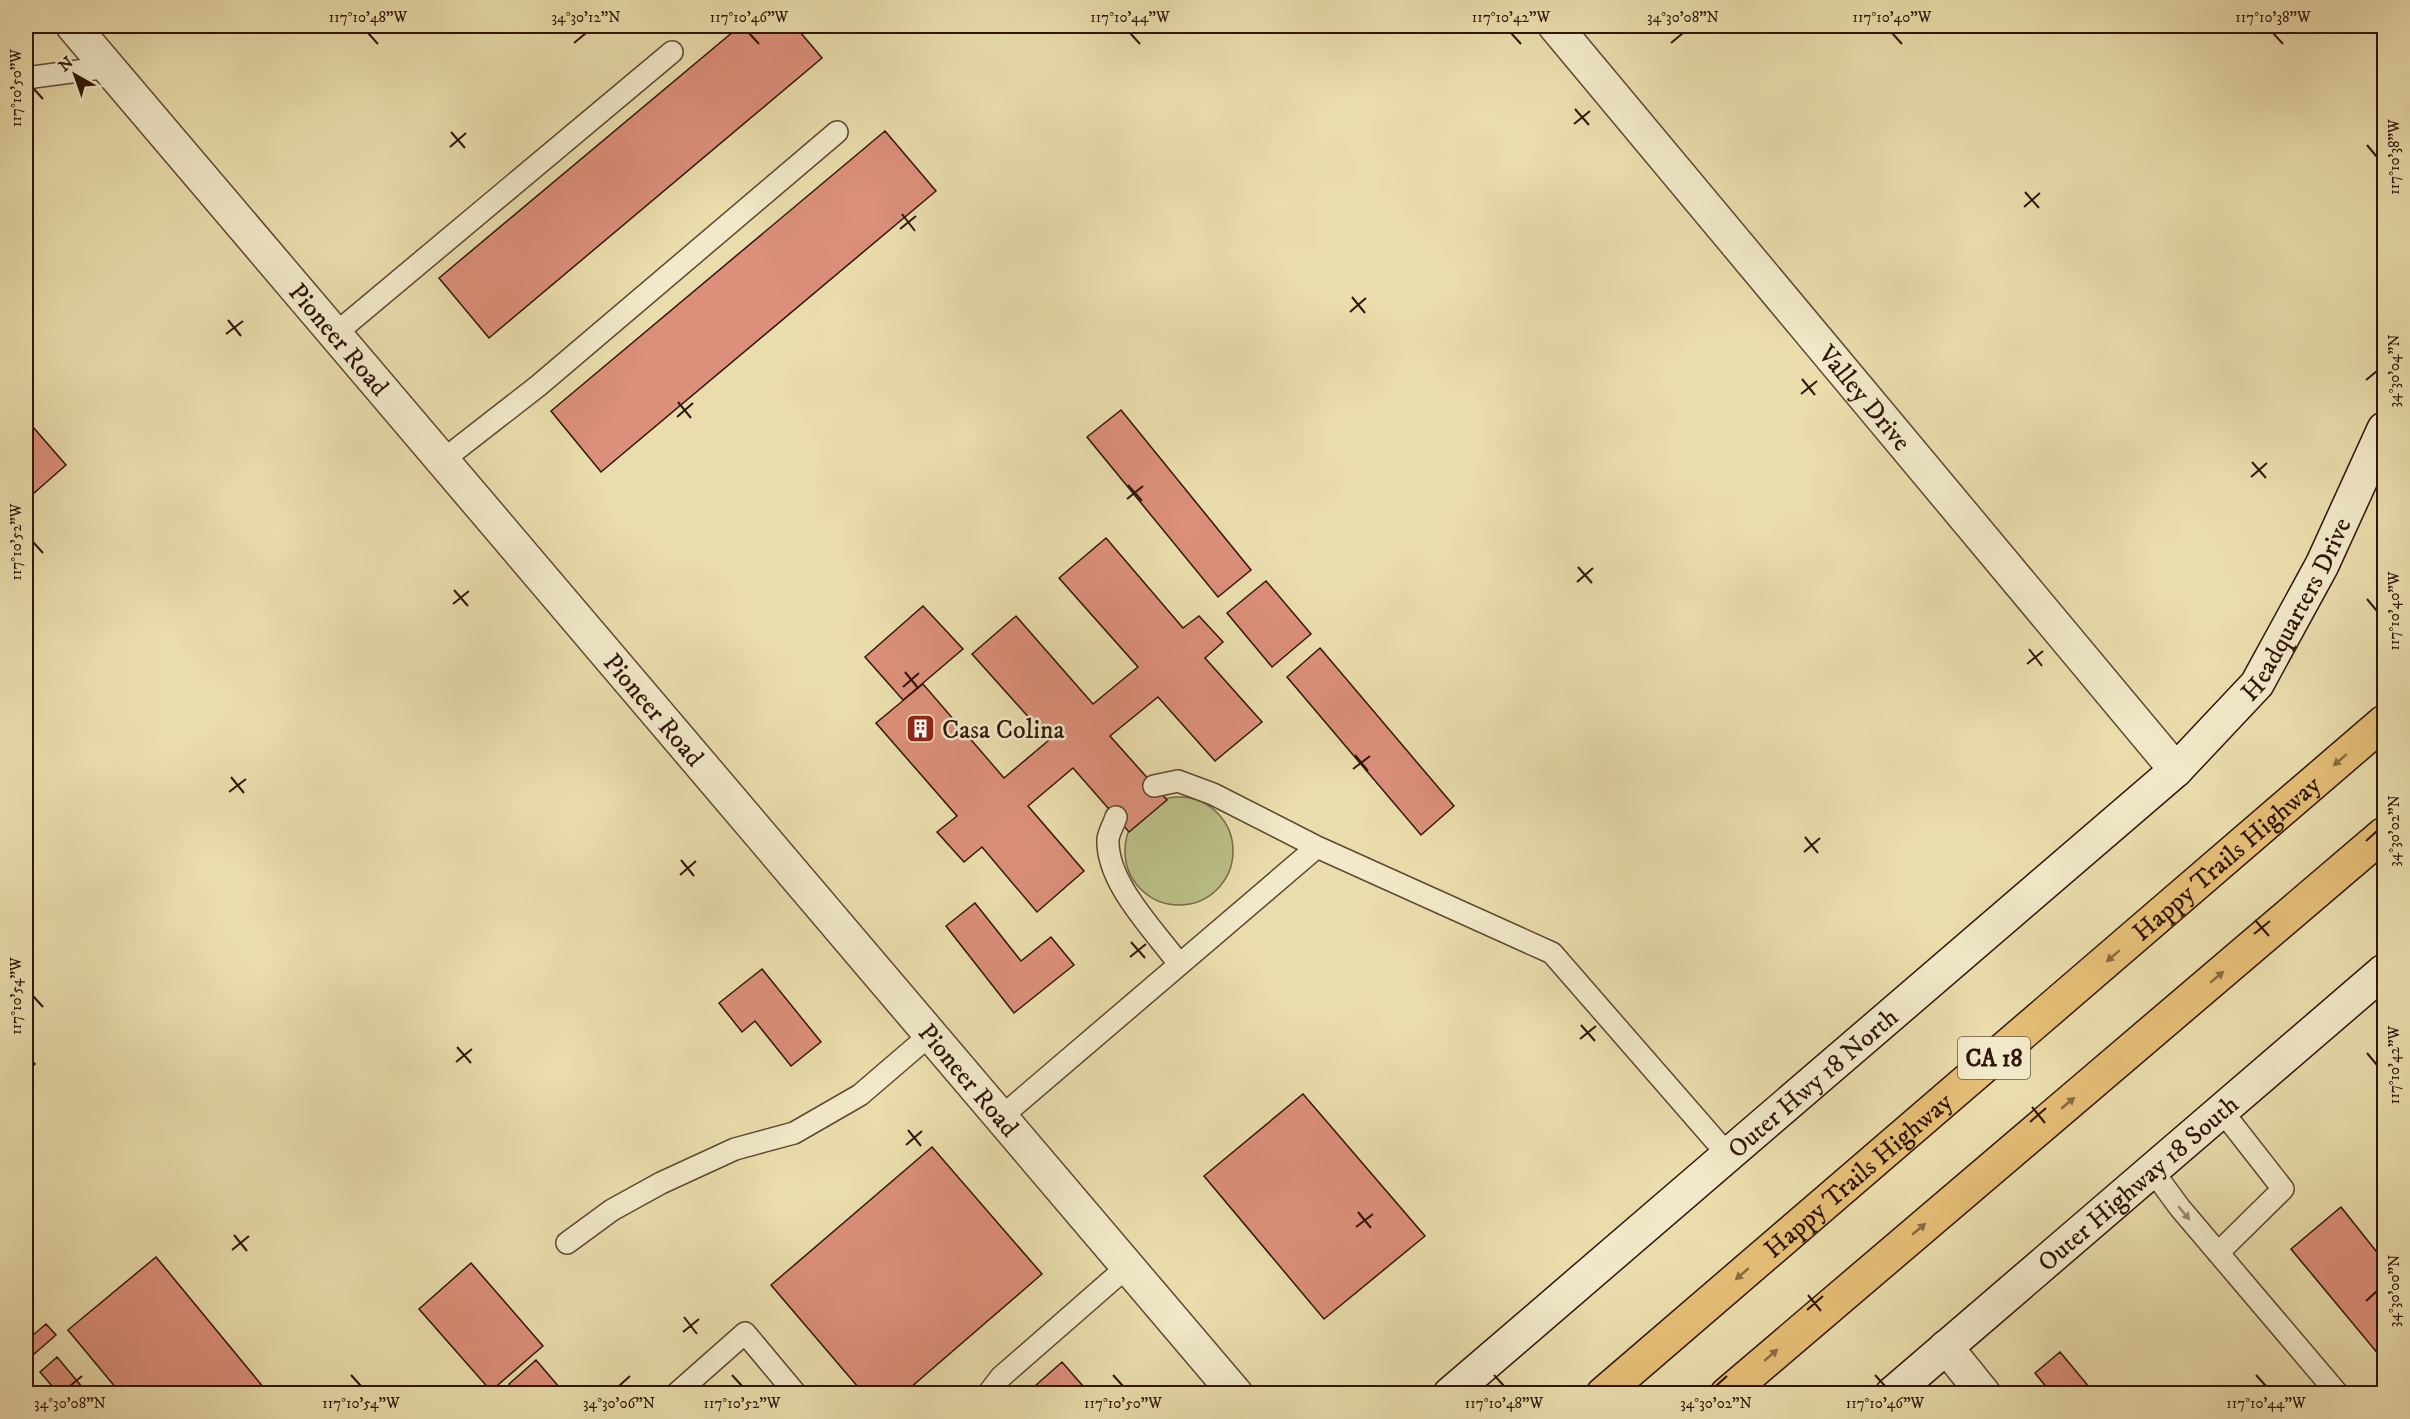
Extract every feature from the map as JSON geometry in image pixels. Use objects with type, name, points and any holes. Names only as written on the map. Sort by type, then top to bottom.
[{"type":"main road","name":"Happy Trails Highway","points":[[1603,1394],[2385,722]]},
{"type":"main road","points":[[1726,1394],[2385,834]]},
{"type":"street","name":"Pioneer Road","points":[[73,26],[1236,1394]]},
{"type":"street","name":"Valley Drive","points":[[1554,26],[2176,770]]},
{"type":"street","name":"Headquarters Drive","points":[[2176,770],[2257,684],[2322,565],[2385,429]]},
{"type":"street","name":"Outer Hwy 18 North","points":[[1450,1394],[2176,770]]},
{"type":"street","name":"Outer Highway 18 South","points":[[1892,1394],[2385,971]]},
{"type":"street","points":[[1946,1347],[1984,1394]]},
{"type":"lane","points":[[335,334],[672,52]]},
{"type":"lane","points":[[26,78],[108,67]]},
{"type":"lane","points":[[442,460],[537,386],[837,132]]},
{"type":"lane","points":[[1154,786],[1178,781],[1213,794],[1317,847],[1552,953],[1728,1155]]},
{"type":"lane","points":[[1116,817],[1108,838],[1111,861],[1120,885],[1179,964]]},
{"type":"lane","points":[[1001,1117],[1317,847]]},
{"type":"lane","points":[[567,1243],[612,1210],[661,1183],[735,1149],[794,1133],[860,1095],[931,1034]]},
{"type":"lane","points":[[2218,1253],[2283,1189],[2222,1111]]},
{"type":"lane","points":[[2152,1170],[2218,1253],[2338,1394]]},
{"type":"lane","points":[[988,1394],[1000,1377],[1128,1266]]},
{"type":"lane","points":[[676,1394],[745,1333],[796,1394]]},
{"type":"green space","points":[[1179,797],[1200,801],[1217,813],[1229,830],[1233,851],[1229,872],[1217,889],[1200,901],[1179,905],[1158,901],[1141,889],[1129,872],[1125,851],[1129,830],[1141,813],[1158,801]]},
{"type":"building","points":[[740,26],[795,26],[822,58],[489,338],[439,278]]},
{"type":"building","points":[[885,131],[936,191],[601,472],[551,411]]},
{"type":"building","points":[[1121,410],[1251,570],[1218,597],[1087,437]]},
{"type":"building","points":[[26,419],[66,465],[26,500]]},
{"type":"building","name":"Casa Colina","points":[[1106,538],[1183,628],[1199,616],[1223,642],[1205,658],[1262,722],[1215,761],[1158,697],[1110,736],[1167,800],[1129,832],[1073,768],[1028,806],[1084,871],[1037,912],[982,847],[964,862],[937,832],[957,816],[876,723],[923,684],[1004,778],[1049,740],[972,654],[1016,616],[1093,704],[1138,667],[1059,578]]},
{"type":"building","points":[[1266,581],[1311,634],[1272,667],[1227,613]]},
{"type":"building","points":[[923,606],[963,649],[903,700],[865,657]]},
{"type":"building","points":[[1320,648],[1454,806],[1421,835],[1287,677]]},
{"type":"building","points":[[975,903],[1021,961],[1051,937],[1074,965],[1014,1013],[946,926]]},
{"type":"building","points":[[762,969],[821,1042],[791,1066],[755,1021],[742,1032],[719,1003]]},
{"type":"building","points":[[26,1053],[35,1064],[26,1073]]},
{"type":"building","points":[[1303,1094],[1425,1236],[1324,1319],[1204,1176]]},
{"type":"building","points":[[932,1147],[1042,1274],[903,1394],[864,1394],[771,1285]]},
{"type":"building","points":[[2341,1207],[2384,1261],[2384,1361],[2291,1249]]},
{"type":"building","points":[[156,1257],[269,1394],[121,1394],[68,1330]]},
{"type":"building","points":[[471,1263],[543,1346],[491,1391],[419,1309]]},
{"type":"building","points":[[46,1324],[56,1335],[26,1361],[26,1341]]},
{"type":"building","points":[[2060,1352],[2095,1394],[2052,1394],[2035,1373]]},
{"type":"building","points":[[57,1357],[88,1394],[59,1394],[40,1372]]},
{"type":"building","points":[[536,1360],[565,1394],[516,1394],[509,1384]]},
{"type":"building","points":[[1062,1362],[1090,1394],[1026,1394]]},
{"type":"place","name":"Casa Colina","points":[[921,729]]}]
